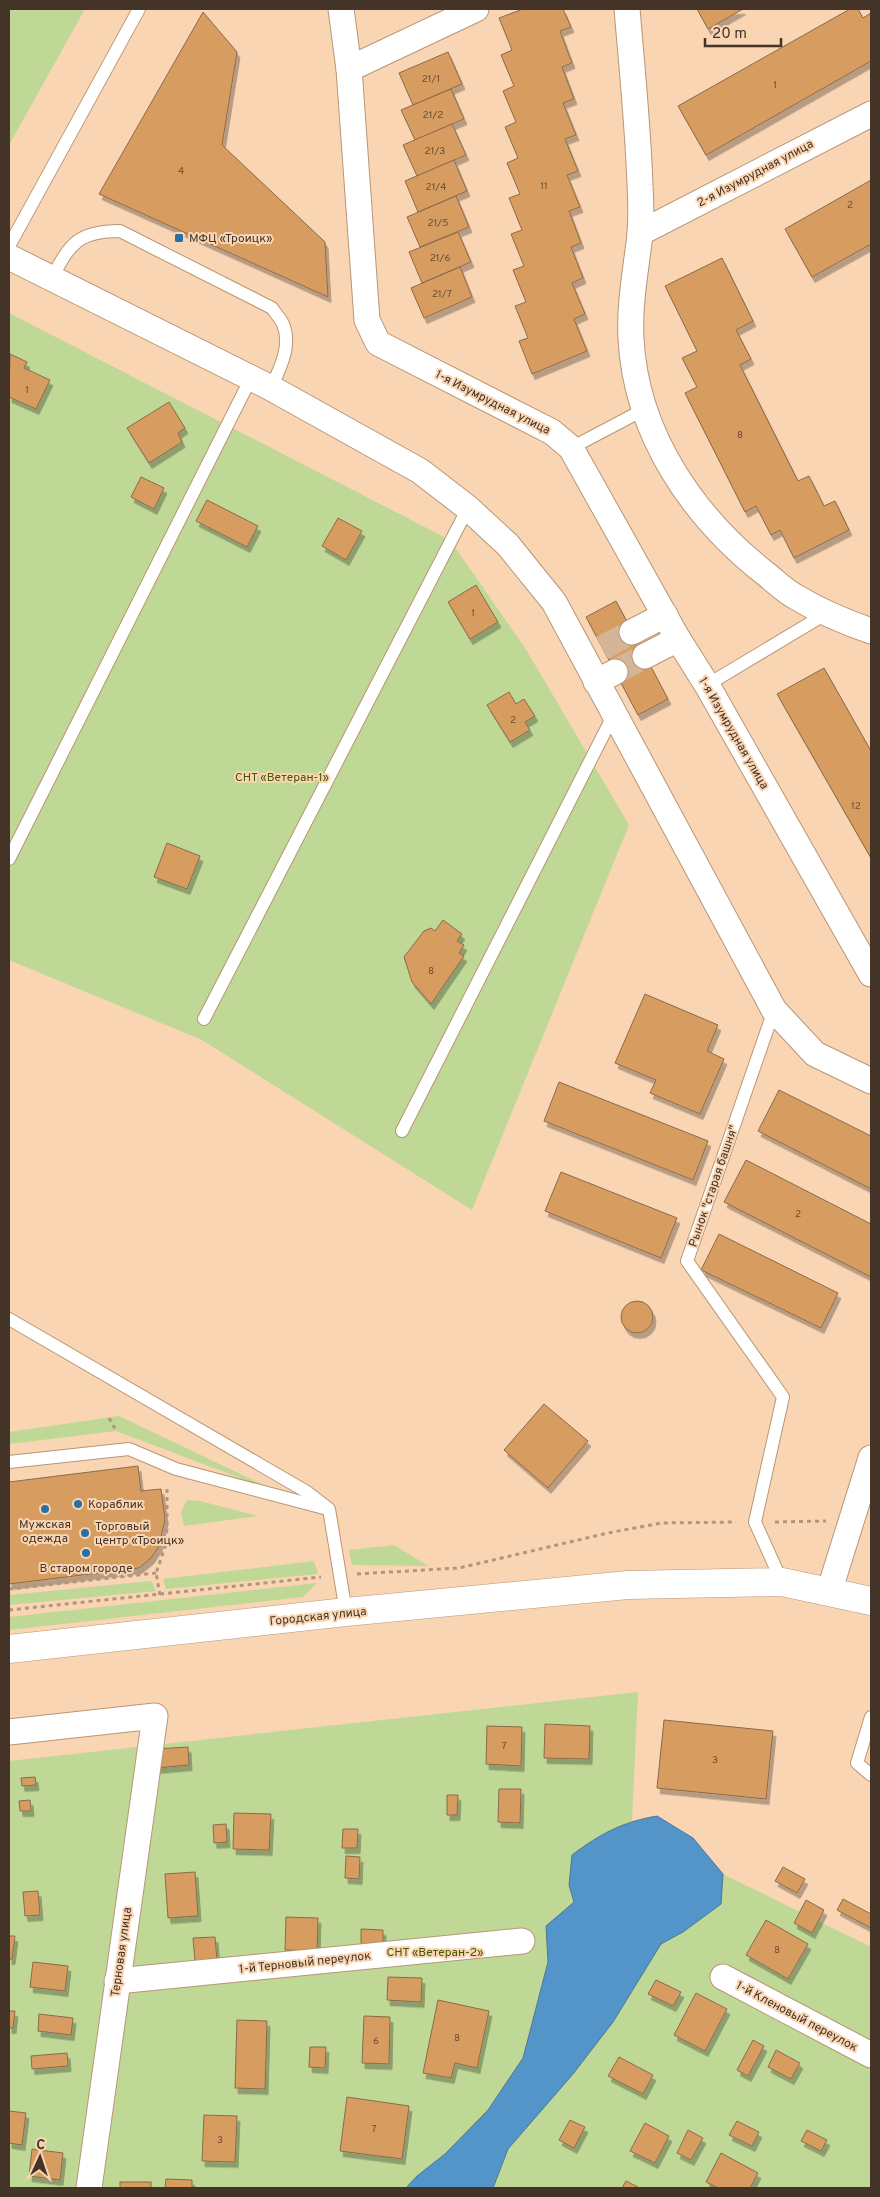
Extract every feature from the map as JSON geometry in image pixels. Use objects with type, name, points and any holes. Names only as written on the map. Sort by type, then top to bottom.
[{"type":"main road","name":"Городская улица","points":[[9,1649],[346,1612],[628,1585],[782,1582],[871,1601]]},
{"type":"street","name":"1-я Изумрудная улица","points":[[341,9],[350,69],[367,320],[378,343],[552,432],[572,448],[678,639],[707,685],[871,974]]},
{"type":"street","points":[[350,69],[476,9]]},
{"type":"street","points":[[627,9],[640,186],[640,233],[631,291],[631,340],[638,385],[649,423],[670,468],[703,513],[739,553],[795,596],[844,622],[871,631]]},
{"type":"street","name":"2-я Изумрудная улица","points":[[640,233],[871,114]]},
{"type":"street","points":[[9,257],[261,383],[420,471],[468,508],[508,545],[534,575],[592,653],[606,677],[614,714],[774,1010],[815,1054],[871,1080]]},
{"type":"street","points":[[632,632],[665,615]]},
{"type":"street","points":[[645,656],[678,639]]},
{"type":"street","points":[[829,1592],[871,1458]]},
{"type":"street","name":"Терновая улица","points":[[9,1732],[155,1716],[89,2188]]},
{"type":"street","name":"1-й Терновый переулок","points":[[117,1981],[522,1940]]},
{"type":"street","name":"1-й Кленовый переулок","points":[[723,1977],[871,2055]]},
{"type":"lane","points":[[9,246],[139,9]]},
{"type":"lane","points":[[9,859],[261,383],[284,359],[286,342],[283,324],[272,308],[120,231],[97,231],[80,239],[65,253],[52,278]]},
{"type":"lane","points":[[572,448],[645,409]]},
{"type":"lane","points":[[204,1020],[468,508]]},
{"type":"lane","points":[[707,685],[827,613]]},
{"type":"lane","points":[[402,1131],[614,714]]},
{"type":"lane","name":"Рынок \"старая башня\"","points":[[755,1522],[783,1397],[686,1261],[774,1010]]},
{"type":"lane","points":[[9,1319],[307,1492],[329,1509],[346,1612]]},
{"type":"lane","points":[[9,1462],[129,1449],[176,1469],[329,1509]]},
{"type":"lane","points":[[755,1522],[782,1582]]},
{"type":"lane","points":[[871,1717],[857,1763],[871,1775]]},
{"type":"path","points":[[109,1418],[116,1431]]},
{"type":"path","points":[[160,1595],[156,1573],[165,1547],[168,1529],[167,1484],[172,1483]]},
{"type":"path","points":[[9,1610],[339,1575],[459,1568],[608,1533],[660,1523],[851,1521]]},
{"type":"path","points":[[9,1589],[156,1573]]},
{"type":"green space","points":[[9,9],[85,9],[9,145]]},
{"type":"green space","name":"СНТ «Ветеран-1»","points":[[9,313],[450,540],[527,651],[629,825],[472,1210],[202,1040],[9,960]]},
{"type":"green space","points":[[119,1416],[280,1493],[116,1431],[9,1444],[9,1432]]},
{"type":"green space","points":[[187,1500],[200,1501],[258,1516],[184,1526],[181,1512]]},
{"type":"green space","points":[[394,1545],[428,1566],[352,1565],[349,1550]]},
{"type":"green space","points":[[314,1561],[318,1574],[166,1589],[163,1579]]},
{"type":"green space","points":[[151,1581],[156,1591],[9,1605],[9,1595]]},
{"type":"green space","points":[[317,1583],[303,1597],[9,1630],[9,1617]]},
{"type":"green space","name":"СНТ «Ветеран-2»","points":[[638,1692],[632,1820],[723,1874],[871,1947],[871,2188],[9,2188],[9,1761]]},
{"type":"water","points":[[657,1816],[693,1838],[723,1874],[721,1904],[683,1932],[661,1944],[613,2022],[573,2074],[508,2149],[493,2188],[406,2188],[417,2176],[445,2154],[488,2110],[523,2058],[548,1962],[546,1926],[574,1902],[569,1885],[572,1855],[592,1841],[622,1825]]},
{"type":"building","points":[[523,9],[563,9],[571,27],[560,31],[572,63],[562,67],[574,99],[563,103],[576,135],[565,139],[578,171],[567,175],[580,207],[569,211],[581,243],[571,247],[583,278],[572,283],[585,314],[574,319],[587,351],[532,374],[519,341],[528,338],[515,306],[526,302],[513,270],[524,266],[511,234],[522,230],[509,198],[520,194],[507,163],[518,158],[505,127],[516,122],[503,91],[514,86],[501,55],[512,50],[499,18]]},
{"type":"building","points":[[697,9],[743,9],[708,29]]},
{"type":"building","points":[[850,9],[858,9],[863,18],[871,13],[871,61],[706,155],[678,106]]},
{"type":"building","points":[[203,12],[237,52],[222,145],[325,242],[328,297],[99,194]]},
{"type":"building","points":[[448,52],[462,84],[413,105],[399,73]]},
{"type":"building","points":[[451,89],[464,119],[415,140],[401,110]]},
{"type":"building","points":[[452,124],[466,155],[417,176],[403,145]]},
{"type":"building","points":[[454,160],[467,191],[418,212],[405,181]]},
{"type":"building","points":[[871,180],[871,244],[812,277],[785,229]]},
{"type":"building","points":[[456,196],[469,227],[420,247],[407,217]]},
{"type":"building","points":[[458,232],[471,262],[422,283],[409,252]]},
{"type":"building","points":[[722,258],[753,321],[736,330],[751,359],[740,365],[798,481],[809,476],[824,506],[835,501],[849,530],[794,558],[780,530],[771,535],[756,506],[745,512],[685,393],[697,387],[682,358],[697,351],[665,286]]},
{"type":"building","points":[[460,267],[472,297],[424,318],[411,288]]},
{"type":"building","points":[[10,354],[27,362],[24,368],[50,380],[36,409],[9,397]]},
{"type":"building","points":[[169,402],[185,428],[178,433],[182,442],[149,463],[127,428]]},
{"type":"building","points":[[141,477],[164,488],[154,509],[131,497]]},
{"type":"building","points":[[207,500],[258,526],[247,547],[196,521]]},
{"type":"building","points":[[338,518],[362,531],[346,560],[322,546]]},
{"type":"building","points":[[476,585],[498,622],[470,639],[448,602]]},
{"type":"building","points":[[616,601],[668,699],[638,715],[586,617]]},
{"type":"building","points":[[824,668],[871,751],[871,858],[777,694]]},
{"type":"building","points":[[509,692],[516,704],[524,699],[535,716],[525,722],[530,730],[510,742],[487,705]]},
{"type":"building","points":[[167,843],[200,856],[187,889],[154,877]]},
{"type":"building","points":[[443,920],[462,934],[457,941],[464,945],[459,953],[464,956],[431,1004],[412,982],[404,957],[424,931],[431,928],[435,931]]},
{"type":"building","points":[[645,994],[718,1025],[707,1051],[724,1059],[700,1114],[650,1093],[656,1080],[615,1063]]},
{"type":"building","points":[[559,1082],[708,1141],[693,1180],[544,1121]]},
{"type":"building","points":[[779,1090],[871,1136],[871,1189],[758,1131]]},
{"type":"building","points":[[746,1160],[871,1224],[871,1277],[724,1202]]},
{"type":"building","points":[[561,1172],[677,1218],[661,1258],[545,1211]]},
{"type":"building","points":[[719,1234],[838,1293],[821,1328],[701,1270]]},
{"type":"building","points":[[637,1301],[643,1302],[648,1306],[652,1311],[652,1323],[648,1328],[643,1332],[637,1333],[631,1332],[626,1328],[622,1323],[621,1317],[622,1311],[626,1306],[631,1302]]},
{"type":"building","points":[[544,1404],[588,1441],[548,1488],[504,1450]]},
{"type":"building","name":"Торговый центр «Троицк»","points":[[138,1466],[141,1491],[161,1489],[165,1519],[159,1546],[151,1558],[139,1568],[9,1584],[9,1482]]},
{"type":"building","points":[[664,1720],[773,1731],[766,1799],[657,1788]]},
{"type":"building","points":[[545,1724],[590,1726],[589,1759],[544,1758]]},
{"type":"building","points":[[487,1726],[522,1727],[521,1766],[486,1764]]},
{"type":"building","points":[[188,1747],[189,1765],[156,1768],[155,1749]]},
{"type":"building","points":[[35,1777],[36,1785],[22,1786],[21,1778]]},
{"type":"building","points":[[499,1789],[521,1789],[520,1823],[498,1822]]},
{"type":"building","points":[[447,1795],[458,1795],[457,1815],[447,1815]]},
{"type":"building","points":[[30,1800],[31,1811],[20,1811],[19,1801]]},
{"type":"building","points":[[234,1813],[271,1814],[269,1850],[233,1849]]},
{"type":"building","points":[[226,1824],[227,1842],[214,1843],[213,1825]]},
{"type":"building","points":[[343,1829],[358,1829],[357,1848],[342,1848]]},
{"type":"building","points":[[346,1856],[360,1857],[359,1879],[345,1878]]},
{"type":"building","points":[[783,1867],[805,1879],[797,1893],[775,1881]]},
{"type":"building","points":[[195,1872],[198,1916],[168,1918],[165,1874]]},
{"type":"building","points":[[38,1891],[40,1915],[25,1916],[23,1892]]},
{"type":"building","points":[[843,1899],[871,1914],[871,1928],[837,1910]]},
{"type":"building","points":[[806,1900],[824,1910],[812,1933],[794,1923]]},
{"type":"building","points":[[286,1917],[318,1918],[317,1951],[285,1950]]},
{"type":"building","points":[[766,1920],[808,1944],[788,1979],[746,1955]]},
{"type":"building","points":[[361,1929],[383,1930],[383,1956],[361,1955]]},
{"type":"building","points":[[9,1936],[15,1936],[12,1959],[9,1959]]},
{"type":"building","points":[[215,1937],[218,1972],[196,1973],[193,1938]]},
{"type":"building","points":[[33,1962],[68,1966],[65,1991],[30,1987]]},
{"type":"building","points":[[388,1977],[422,1978],[421,2002],[387,2000]]},
{"type":"building","points":[[656,1980],[681,1992],[673,2006],[648,1994]]},
{"type":"building","points":[[696,1993],[727,2009],[705,2051],[674,2035]]},
{"type":"building","points":[[438,2000],[489,2011],[477,2068],[455,2063],[451,2078],[423,2073]]},
{"type":"building","points":[[9,2011],[15,2011],[13,2028],[9,2028]]},
{"type":"building","points":[[39,2014],[73,2018],[71,2035],[38,2031]]},
{"type":"building","points":[[364,2016],[390,2017],[389,2064],[362,2063]]},
{"type":"building","points":[[237,2020],[267,2021],[265,2089],[235,2088]]},
{"type":"building","points":[[753,2040],[764,2046],[748,2076],[737,2070]]},
{"type":"building","points":[[310,2047],[326,2047],[325,2068],[309,2067]]},
{"type":"building","points":[[776,2050],[800,2063],[791,2079],[768,2067]]},
{"type":"building","points":[[67,2053],[68,2066],[32,2069],[31,2056]]},
{"type":"building","points":[[619,2057],[653,2075],[643,2094],[608,2076]]},
{"type":"building","points":[[347,2097],[409,2106],[402,2159],[340,2151]]},
{"type":"building","points":[[9,2111],[26,2113],[22,2145],[9,2143]]},
{"type":"building","points":[[204,2115],[237,2116],[235,2162],[202,2161]]},
{"type":"building","points":[[570,2120],[585,2127],[574,2148],[559,2140]]},
{"type":"building","points":[[737,2121],[759,2132],[752,2146],[729,2135]]},
{"type":"building","points":[[645,2123],[669,2136],[655,2163],[630,2151]]},
{"type":"building","points":[[688,2130],[703,2138],[691,2160],[677,2153]]},
{"type":"building","points":[[807,2130],[827,2140],[821,2151],[801,2141]]},
{"type":"building","points":[[32,2149],[63,2153],[60,2180],[29,2176]]},
{"type":"building","points":[[721,2153],[758,2173],[750,2188],[718,2188],[706,2182]]},
{"type":"building","points":[[166,2179],[192,2180],[192,2188],[165,2188]]},
{"type":"building","points":[[626,2181],[638,2187],[622,2188]]},
{"type":"building","points":[[120,2182],[151,2182],[151,2188],[120,2188]]},
{"type":"tunnel","points":[[602,648],[632,632]]},
{"type":"tunnel","points":[[615,672],[645,656]]},
{"type":"place","name":"МФЦ «Троицк»","points":[[179,238]]},
{"type":"place","name":"Кораблик","points":[[78,1504]]},
{"type":"place","name":"Мужская одежда","points":[[45,1509]]},
{"type":"place","name":"Торговый центр «Троицк»","points":[[85,1533]]},
{"type":"place","name":"В старом городе","points":[[86,1553]]}]
